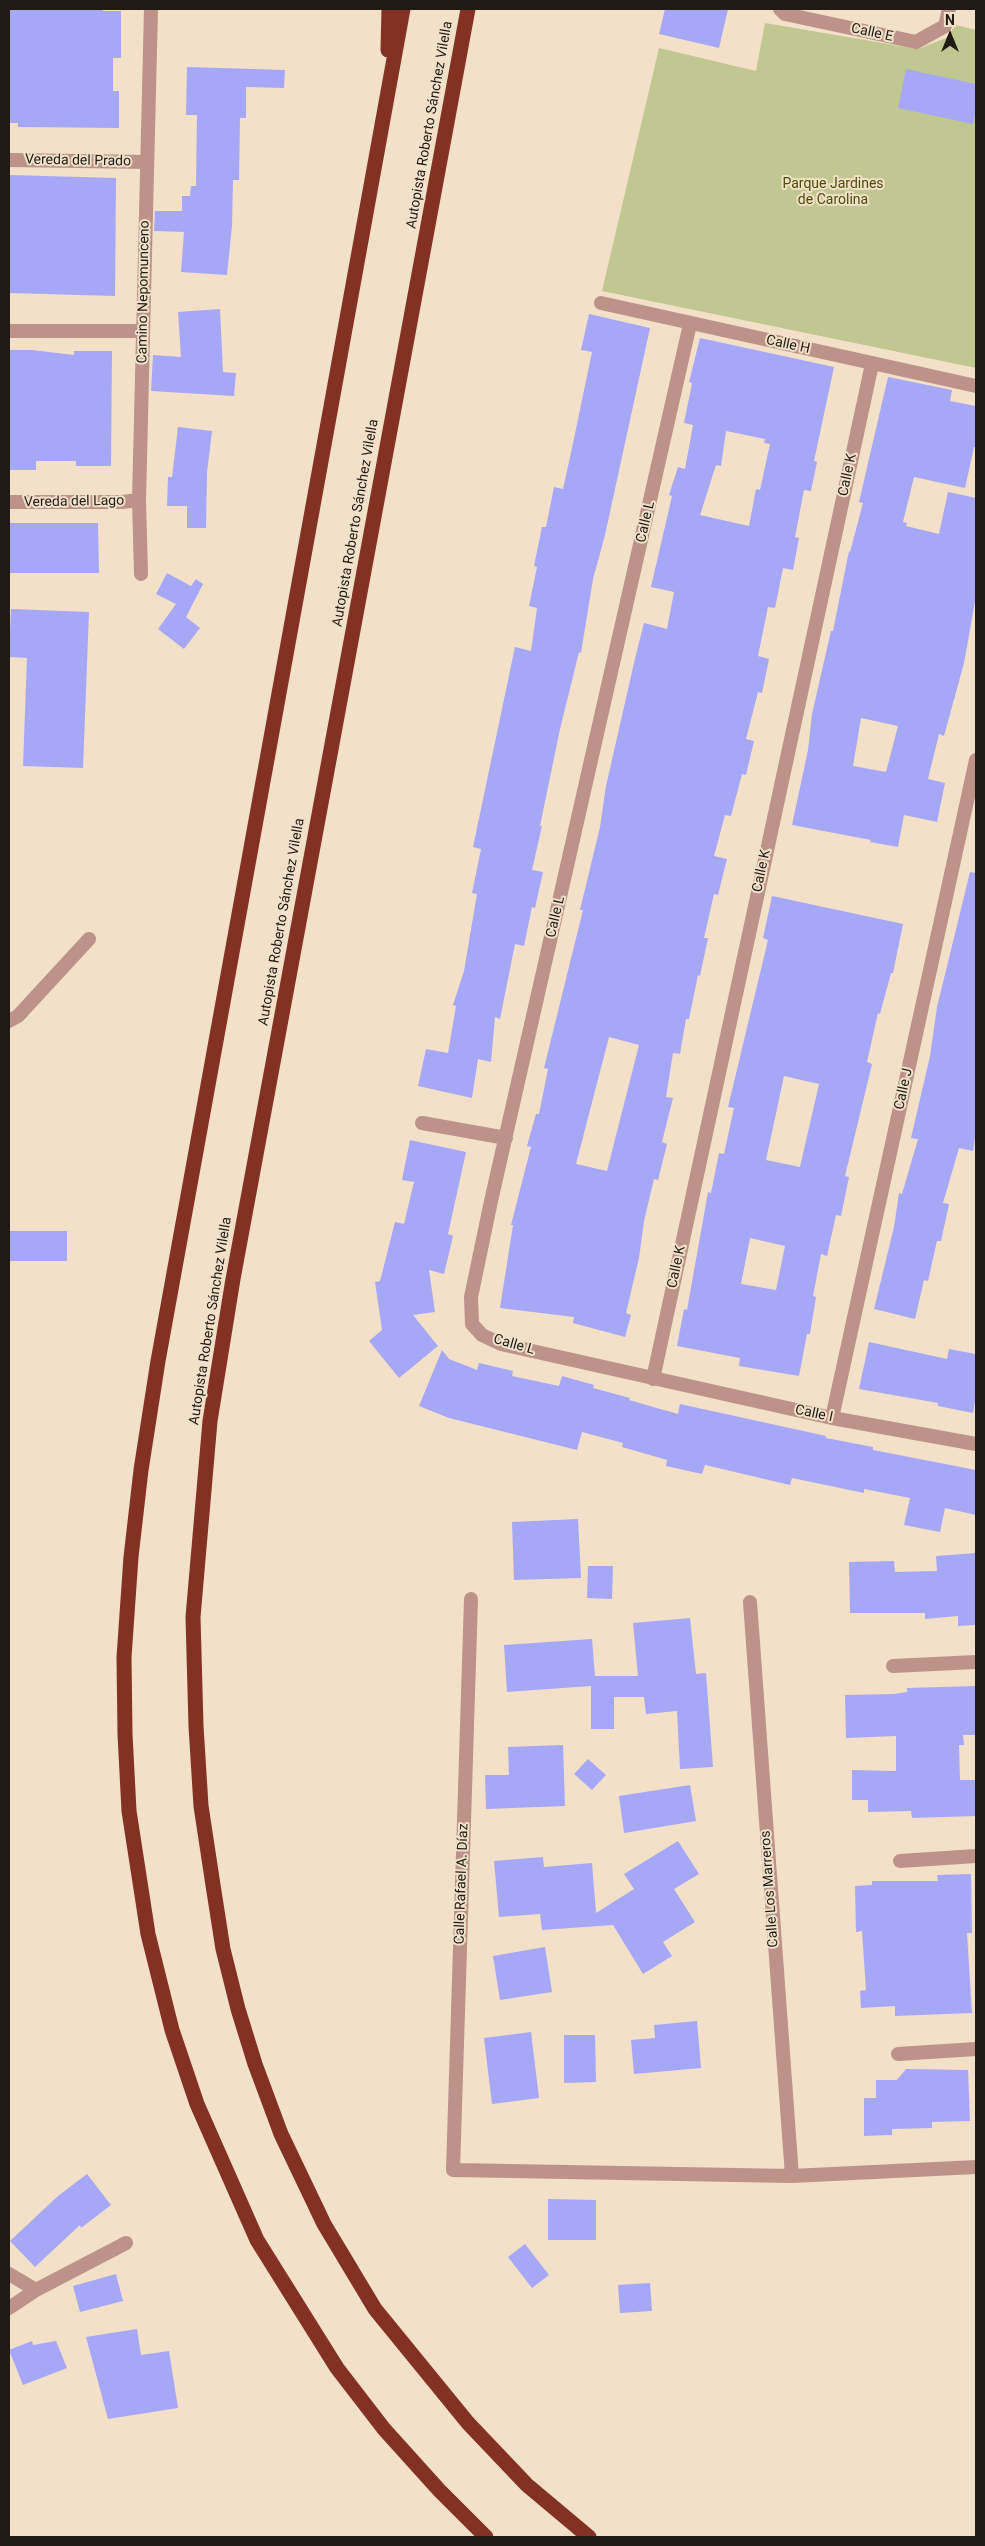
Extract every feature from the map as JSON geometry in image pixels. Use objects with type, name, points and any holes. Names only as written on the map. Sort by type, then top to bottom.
[{"type":"highway","points":[[388,92],[389,9]]},
{"type":"highway","points":[[403,9],[174,1272],[142,1460],[124,1657],[125,1734],[129,1811],[148,1934],[172,2030],[197,2104],[257,2240],[337,2368],[384,2429],[439,2490],[486,2537]]},
{"type":"highway","name":"Autopista Roberto Sánchez Vilella","points":[[468,9],[233,1278],[210,1421],[193,1617],[196,1726],[201,1806],[223,1949],[238,2009],[254,2064],[281,2134],[324,2224],[375,2309],[468,2424],[527,2485],[588,2537]]},
{"type":"street","name":"Camino Nepomunceno","points":[[141,574],[139,500],[151,9]]},
{"type":"street","name":"Calle E","points":[[780,9],[785,14],[916,42],[945,26],[949,9]]},
{"type":"street","name":"Vereda del Prado","points":[[9,160],[147,162]]},
{"type":"street","name":"Calle H","points":[[601,304],[976,386]]},
{"type":"street","name":"Calle L","points":[[653,1379],[501,1344],[482,1335],[472,1324],[471,1297],[690,324]]},
{"type":"street","points":[[9,331],[143,331]]},
{"type":"street","name":"Calle K","points":[[653,1379],[872,364]]},
{"type":"street","name":"Vereda del Lago","points":[[9,502],[122,502],[139,500]]},
{"type":"street","name":"Calle J","points":[[832,1418],[976,760]]},
{"type":"street","points":[[9,1021],[18,1016],[89,939]]},
{"type":"street","points":[[422,1123],[506,1138]]},
{"type":"street","name":"Calle I","points":[[653,1379],[832,1418],[976,1444]]},
{"type":"street","name":"Calle Rafael A. Díaz","points":[[471,1599],[453,2170],[792,2176]]},
{"type":"street","name":"Calle Los Marreros","points":[[750,1602],[792,2176]]},
{"type":"street","points":[[893,1666],[976,1662]]},
{"type":"street","points":[[900,1861],[976,1856]]},
{"type":"street","points":[[898,2054],[976,2049]]},
{"type":"street","points":[[792,2176],[976,2167]]},
{"type":"street","points":[[9,2308],[36,2290],[126,2243]]},
{"type":"street","points":[[9,2274],[36,2290]]},
{"type":"green space","name":"Parque Jardines de Carolina","points":[[765,23],[918,49],[946,38],[956,25],[976,30],[976,368],[602,291],[659,48],[756,71]]},
{"type":"building","points":[[9,9],[103,9],[103,11],[121,11],[121,58],[113,58],[113,91],[119,91],[119,128],[18,127],[18,123],[9,123]]},
{"type":"building","points":[[665,9],[728,9],[719,48],[659,34]]},
{"type":"building","points":[[187,67],[285,70],[284,88],[246,87],[246,118],[240,118],[239,180],[233,180],[232,226],[227,275],[181,272],[184,232],[154,231],[155,211],[182,211],[182,196],[190,196],[191,186],[196,186],[197,115],[186,115]]},
{"type":"building","points":[[906,69],[976,84],[976,110],[973,124],[898,108]]},
{"type":"building","points":[[9,175],[116,178],[115,296],[9,293]]},
{"type":"building","points":[[220,309],[223,372],[236,373],[234,396],[151,391],[153,355],[181,357],[178,312]]},
{"type":"building","points":[[589,314],[650,328],[605,535],[593,579],[581,653],[579,652],[560,729],[540,826],[542,826],[532,870],[543,872],[535,908],[532,907],[524,946],[515,944],[500,1019],[495,1017],[491,1062],[478,1059],[472,1098],[418,1086],[426,1049],[448,1053],[456,1006],[453,1005],[464,971],[477,894],[472,893],[481,849],[473,847],[515,647],[531,651],[537,608],[529,606],[537,567],[534,566],[542,527],[546,527],[554,487],[563,489],[572,448],[592,352],[581,350]]},
{"type":"building","points":[[700,338],[834,367],[814,461],[817,462],[811,491],[804,490],[795,537],[799,538],[793,570],[783,568],[775,608],[768,607],[758,656],[769,659],[762,693],[758,692],[746,739],[754,741],[746,775],[742,774],[731,816],[725,815],[714,856],[727,859],[718,895],[714,894],[704,938],[708,938],[700,976],[698,975],[689,1019],[686,1019],[680,1054],[673,1053],[666,1097],[673,1098],[662,1142],[667,1144],[658,1180],[654,1179],[644,1221],[639,1258],[626,1313],[631,1315],[625,1337],[573,1323],[574,1317],[500,1308],[513,1225],[511,1225],[531,1147],[527,1146],[536,1114],[539,1114],[548,1069],[544,1068],[583,910],[580,910],[600,827],[606,786],[634,663],[644,623],[667,629],[674,592],[651,587],[672,496],[669,495],[678,467],[685,469],[693,425],[684,423],[692,383],[689,382]],"holes":[[[726,431],[765,439],[764,443],[770,444],[760,490],[756,489],[749,526],[700,515],[716,465],[721,466]],[[609,1037],[639,1045],[607,1171],[576,1164]]]},
{"type":"building","points":[[9,350],[32,350],[74,355],[74,351],[112,351],[111,466],[76,466],[76,461],[36,461],[36,470],[9,470]]},
{"type":"building","points":[[888,377],[952,390],[950,401],[976,406],[976,447],[974,447],[965,488],[914,477],[903,522],[907,523],[906,526],[939,534],[948,492],[976,498],[976,596],[964,663],[944,736],[939,734],[928,779],[945,783],[937,822],[904,815],[898,847],[792,825],[808,750],[812,714],[831,631],[833,631],[849,551],[863,503],[859,502]],"holes":[[[861,718],[898,726],[886,772],[853,766]]]},
{"type":"building","points":[[178,427],[212,431],[207,473],[206,528],[187,528],[187,506],[167,506],[168,477],[172,477]]},
{"type":"building","points":[[9,523],[98,523],[99,573],[9,573]]},
{"type":"building","points":[[167,573],[191,586],[196,579],[203,584],[186,617],[200,628],[184,649],[158,629],[176,604],[156,594]]},
{"type":"building","points":[[11,609],[89,612],[83,768],[23,766],[27,658],[9,657]]},
{"type":"building","points":[[970,872],[976,873],[976,1133],[973,1151],[959,1148],[943,1203],[949,1204],[941,1241],[937,1241],[928,1281],[924,1280],[915,1319],[874,1309],[894,1227],[899,1193],[902,1194],[918,1139],[911,1138],[930,1056],[937,1007]]},
{"type":"building","points":[[772,896],[903,924],[893,973],[891,973],[880,1014],[878,1013],[867,1062],[872,1064],[845,1176],[849,1177],[841,1216],[836,1215],[827,1256],[821,1254],[813,1296],[816,1297],[810,1334],[807,1334],[799,1376],[739,1366],[740,1358],[677,1346],[684,1309],[687,1310],[708,1192],[711,1193],[719,1153],[724,1154],[734,1108],[728,1107],[768,940],[763,938]],"holes":[[[784,1076],[819,1084],[800,1167],[766,1160]],[[750,1238],[785,1246],[776,1290],[741,1284]]]},
{"type":"building","points":[[410,1140],[466,1152],[448,1234],[453,1236],[444,1274],[429,1270],[435,1312],[413,1315],[438,1346],[399,1378],[369,1341],[382,1330],[375,1282],[380,1281],[395,1222],[404,1224],[414,1182],[402,1180]]},
{"type":"building","points":[[9,1231],[67,1231],[67,1261],[9,1261]]},
{"type":"building","points":[[869,1342],[947,1359],[949,1349],[976,1354],[976,1395],[973,1413],[938,1406],[938,1403],[859,1389]]},
{"type":"building","points":[[442,1350],[449,1359],[477,1370],[479,1363],[513,1371],[512,1376],[559,1386],[562,1376],[594,1385],[593,1388],[630,1398],[629,1400],[678,1414],[680,1404],[873,1447],[873,1450],[976,1470],[976,1515],[945,1508],[940,1532],[904,1525],[910,1498],[864,1489],[864,1493],[792,1478],[790,1485],[705,1465],[702,1474],[666,1466],[667,1460],[622,1447],[623,1443],[582,1432],[577,1450],[449,1418],[419,1406]]},
{"type":"building","points":[[578,1519],[581,1578],[514,1580],[512,1522]]},
{"type":"building","points":[[976,1553],[976,1625],[958,1626],[958,1616],[925,1619],[925,1613],[850,1613],[849,1562],[894,1561],[895,1572],[937,1571],[936,1556]]},
{"type":"building","points":[[588,1566],[613,1566],[612,1599],[587,1598]]},
{"type":"building","points":[[690,1618],[696,1674],[706,1673],[713,1767],[680,1769],[677,1711],[646,1714],[644,1697],[614,1697],[614,1729],[591,1729],[591,1686],[507,1692],[504,1645],[592,1639],[595,1676],[638,1676],[633,1623]]},
{"type":"building","points":[[976,1686],[976,1735],[963,1735],[964,1745],[959,1745],[960,1780],[976,1780],[976,1816],[912,1818],[911,1811],[868,1812],[868,1800],[852,1800],[852,1770],[896,1771],[896,1736],[846,1738],[845,1695],[894,1694],[907,1692],[907,1688]]},
{"type":"building","points":[[563,1745],[565,1806],[486,1809],[485,1775],[509,1775],[508,1747]]},
{"type":"building","points":[[588,1759],[606,1775],[592,1790],[574,1774]]},
{"type":"building","points":[[690,1785],[696,1821],[624,1833],[619,1796]]},
{"type":"building","points":[[678,1841],[699,1874],[674,1889],[695,1922],[663,1942],[672,1956],[643,1974],[613,1925],[542,1930],[540,1914],[499,1917],[494,1861],[543,1857],[544,1867],[592,1863],[596,1913],[634,1889],[624,1874]]},
{"type":"building","points":[[971,1874],[972,1933],[967,1933],[972,2013],[895,2016],[895,2006],[861,2008],[860,1991],[866,1990],[862,1931],[856,1932],[855,1886],[872,1885],[872,1881],[938,1881],[937,1875]]},
{"type":"building","points":[[545,1947],[552,1992],[500,2000],[493,1956]]},
{"type":"building","points":[[697,2021],[701,2068],[634,2074],[631,2040],[655,2038],[654,2025]]},
{"type":"building","points":[[531,2032],[539,2098],[492,2104],[484,2038]]},
{"type":"building","points":[[564,2035],[595,2035],[596,2082],[564,2083]]},
{"type":"building","points":[[906,2069],[968,2070],[970,2121],[932,2122],[932,2128],[892,2129],[892,2135],[864,2136],[864,2098],[876,2098],[876,2080],[897,2080]]},
{"type":"building","points":[[87,2174],[111,2205],[81,2228],[80,2225],[35,2267],[10,2241],[58,2196]]},
{"type":"building","points":[[548,2199],[596,2200],[596,2240],[548,2240]]},
{"type":"building","points":[[525,2244],[549,2275],[532,2288],[508,2257]]},
{"type":"building","points":[[116,2274],[123,2301],[80,2312],[73,2286]]},
{"type":"building","points":[[650,2283],[652,2311],[620,2313],[618,2285]]},
{"type":"building","points":[[137,2329],[141,2355],[169,2351],[178,2408],[108,2419],[86,2337]]},
{"type":"building","points":[[32,2341],[33,2345],[56,2341],[67,2368],[23,2385],[9,2350]]}]
